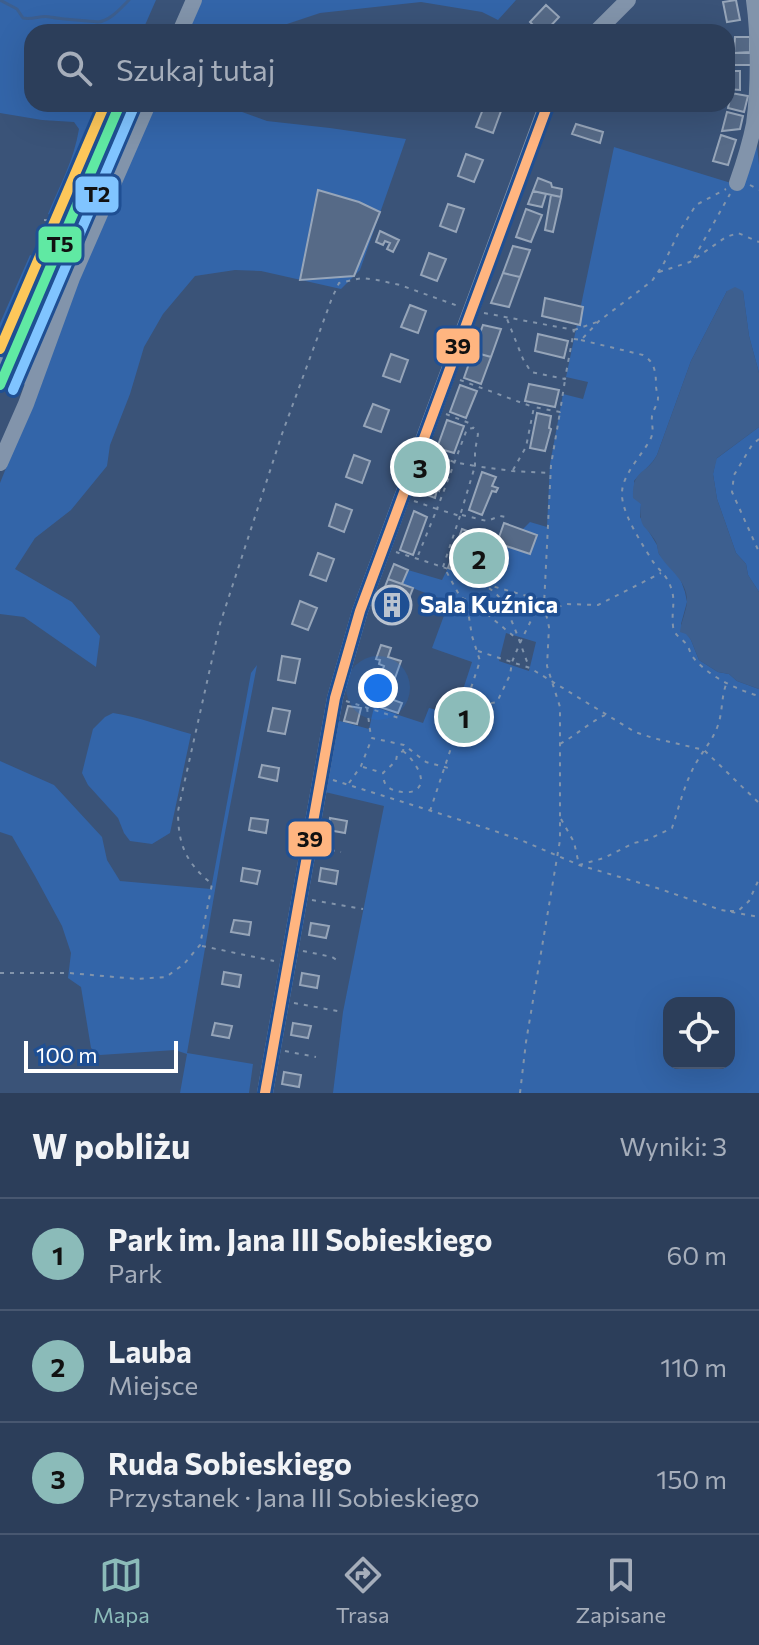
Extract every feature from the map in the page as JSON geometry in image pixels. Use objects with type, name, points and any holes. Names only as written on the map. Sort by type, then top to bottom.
[{"type":"street","points":[[184,24],[194,0]]},
{"type":"street","points":[[604,24],[628,0]]},
{"type":"street","points":[[737,183],[755,120],[759,54],[754,0]]},
{"type":"street","points":[[0,463],[72,278],[144,112]]},
{"type":"street","points":[[265,1093],[335,698],[360,611],[544,112]]},
{"type":"street","points":[[0,365],[34,380]]},
{"type":"path","points":[[44,220],[74,217],[103,175],[108,170],[119,170]]},
{"type":"path","points":[[692,261],[737,183]]},
{"type":"path","points":[[581,340],[599,321],[652,281],[696,205],[737,183]]},
{"type":"path","points":[[658,272],[692,261],[726,237],[738,233],[759,242]]},
{"type":"path","points":[[0,973],[69,973],[137,979],[166,977],[184,964],[200,945],[212,884],[186,856],[178,831],[178,811],[220,624],[282,434],[339,283],[362,278],[400,285],[471,310],[574,330],[599,321]]},
{"type":"path","points":[[507,319],[531,372],[565,379]]},
{"type":"path","points":[[520,1093],[560,840],[560,707],[547,666],[549,627],[542,599],[551,473],[574,330]]},
{"type":"path","points":[[572,338],[643,355],[653,364],[658,398],[652,415],[653,428],[651,438],[624,483],[622,494],[626,511],[674,596],[673,628],[677,637],[684,641],[700,665],[719,679],[733,688],[759,696]]},
{"type":"path","points":[[447,375],[534,407],[560,412]]},
{"type":"path","points":[[512,471],[526,447],[534,407]]},
{"type":"path","points":[[430,811],[480,661],[468,611],[444,568],[475,466],[478,434],[469,423],[435,410]]},
{"type":"path","points":[[417,559],[467,429],[474,428]]},
{"type":"path","points":[[759,439],[734,475],[732,492],[759,552]]},
{"type":"path","points":[[420,448],[454,462],[512,471],[551,473]]},
{"type":"path","points":[[402,496],[478,520],[506,517]]},
{"type":"path","points":[[383,548],[484,584],[542,599]]},
{"type":"path","points":[[547,610],[567,604],[598,605],[662,573]]},
{"type":"path","points":[[484,584],[499,597],[530,668]]},
{"type":"path","points":[[459,596],[475,604],[519,641]]},
{"type":"path","points":[[485,709],[486,704],[497,702],[510,675],[519,641],[542,599]]},
{"type":"path","points":[[478,651],[530,668],[635,732],[704,750],[759,803]]},
{"type":"path","points":[[579,865],[604,858],[672,828],[694,766],[709,747],[719,723],[722,693],[727,682]]},
{"type":"path","points":[[335,698],[399,718]]},
{"type":"path","points":[[348,784],[361,766],[372,738],[367,708]]},
{"type":"path","points":[[559,745],[606,714]]},
{"type":"path","points":[[372,738],[404,745],[426,762],[452,769]]},
{"type":"path","points":[[383,773],[396,761],[404,745]]},
{"type":"path","points":[[383,773],[386,785],[394,790],[412,791],[419,787],[418,768],[403,751]]},
{"type":"path","points":[[361,766],[383,773]]},
{"type":"path","points":[[321,776],[523,841],[579,865],[721,910],[759,917]]},
{"type":"path","points":[[560,818],[574,842],[579,865]]},
{"type":"path","points":[[308,846],[341,852]]},
{"type":"path","points":[[721,910],[738,911],[749,901],[759,879]]},
{"type":"path","points":[[299,897],[363,909]]},
{"type":"path","points":[[200,945],[288,956],[332,957],[340,962]]},
{"type":"path","points":[[281,1000],[343,1012]]},
{"type":"path","points":[[272,1048],[316,1057]]},
{"type":"shaded area","points":[[0,0],[156,0],[146,24],[24,24],[24,112],[106,112],[62,217],[48,214],[70,162],[79,129],[74,122],[0,113]]},
{"type":"shaded area","points":[[200,0],[516,0],[498,20],[482,12],[421,2],[320,13],[287,24],[190,24]]},
{"type":"shaded area","points":[[120,112],[137,112],[118,151],[102,168],[78,208]]},
{"type":"shaded area","points":[[150,112],[242,112],[267,121],[406,139],[360,270],[341,289],[261,271],[235,270],[195,276],[163,314],[144,347],[110,445],[107,466],[71,510],[35,538],[15,569],[72,602],[100,636],[96,667],[24,617],[0,614],[0,483],[39,386],[80,269]]},
{"type":"shaded area","points":[[756,137],[759,165],[759,373],[749,336],[743,292],[727,291],[691,361],[657,455],[634,481],[641,504],[640,517],[659,554],[680,578],[687,602],[681,624],[699,660],[718,672],[759,689],[759,1093],[333,1093],[343,1012],[384,806],[325,792],[336,720],[369,729],[374,707],[423,723],[429,708],[455,714],[472,662],[432,648],[449,602],[402,584],[408,570],[442,580],[448,568],[461,572],[475,534],[530,554],[536,535],[522,530],[530,522],[547,527],[550,464],[563,394],[583,399],[588,382],[566,377],[614,147],[731,183]],"holes":[[[506,633],[536,642],[529,671],[499,661]]]},
{"type":"shaded area","points":[[104,184],[32,365],[26,368],[12,365],[74,221],[86,210],[100,185]]},
{"type":"shaded area","points":[[55,226],[60,227],[2,360],[0,323],[30,255],[38,258]]},
{"type":"shaded area","points":[[735,287],[743,291],[749,336],[759,373],[759,427],[717,458],[713,474],[717,499],[736,553],[746,564],[748,575],[759,592],[759,689],[718,672],[699,660],[691,640],[680,632],[687,602],[684,587],[659,554],[656,542],[642,523],[641,504],[633,498],[635,481],[657,455],[691,361],[727,291]]},
{"type":"shaded area","points":[[759,427],[759,592],[748,575],[746,564],[736,553],[717,499],[713,474],[716,459]]},
{"type":"shaded area","points":[[257,665],[187,1053],[253,1064],[249,1093],[180,1093],[187,1054],[175,1050],[100,1055],[91,1048],[81,987],[68,978],[71,953],[62,926],[12,836],[0,832],[0,761],[54,785],[102,837],[107,860],[120,881],[211,889],[251,673]]},
{"type":"shaded area","points":[[113,713],[191,734],[170,833],[152,844],[130,841],[118,818],[88,785],[82,773],[93,729]]},
{"type":"building","points":[[736,0],[740,20],[727,22],[723,2]]},
{"type":"building","points":[[546,5],[559,17],[552,24],[530,22]]},
{"type":"building","points":[[735,37],[750,37],[750,52],[735,53]]},
{"type":"building","points":[[735,53],[752,53],[751,65],[735,65]]},
{"type":"building","points":[[735,71],[740,71],[740,90],[735,90]]},
{"type":"building","points":[[735,94],[748,96],[744,112],[735,110]]},
{"type":"building","points":[[482,112],[501,112],[493,133],[476,127]]},
{"type":"building","points":[[727,112],[743,116],[740,129],[722,131]]},
{"type":"building","points":[[576,124],[603,132],[600,143],[572,134]]},
{"type":"building","points":[[721,135],[736,140],[728,165],[713,161]]},
{"type":"building","points":[[466,154],[483,160],[474,182],[458,176]]},
{"type":"building","points":[[538,178],[562,189],[561,197],[533,191]]},
{"type":"building","points":[[318,190],[359,202],[380,212],[354,276],[300,280]]},
{"type":"building","points":[[533,191],[546,194],[542,207],[528,204]]},
{"type":"building","points":[[551,195],[561,197],[553,232],[545,230]]},
{"type":"building","points":[[448,204],[464,209],[456,232],[440,226]]},
{"type":"building","points":[[526,209],[542,215],[531,242],[516,237]]},
{"type":"building","points":[[380,231],[399,240],[393,252],[387,249],[390,243],[385,241],[383,245],[376,242]]},
{"type":"building","points":[[513,246],[530,250],[520,277],[503,273]]},
{"type":"building","points":[[429,253],[446,259],[437,281],[421,275]]},
{"type":"building","points":[[503,273],[520,277],[509,307],[491,303]]},
{"type":"building","points":[[545,298],[583,307],[580,325],[542,316]]},
{"type":"building","points":[[410,305],[426,311],[418,333],[401,327]]},
{"type":"building","points":[[483,325],[501,329],[491,357],[473,352]]},
{"type":"building","points":[[538,334],[568,341],[564,358],[535,351]]},
{"type":"building","points":[[473,352],[491,357],[481,384],[464,378]]},
{"type":"building","points":[[391,354],[408,360],[400,382],[383,376]]},
{"type":"building","points":[[529,384],[559,390],[555,407],[525,401]]},
{"type":"building","points":[[460,385],[477,391],[466,418],[450,412]]},
{"type":"building","points":[[373,404],[389,410],[381,432],[364,426]]},
{"type":"building","points":[[537,413],[551,416],[545,451],[530,448]]},
{"type":"building","points":[[447,420],[464,426],[454,453],[437,448]]},
{"type":"building","points":[[354,455],[370,461],[362,483],[346,477]]},
{"type":"building","points":[[435,455],[449,460],[435,498],[421,493]]},
{"type":"building","points":[[482,472],[496,477],[492,486],[498,488],[496,492],[492,491],[482,515],[469,510]]},
{"type":"building","points":[[336,504],[352,510],[344,532],[329,526]]},
{"type":"building","points":[[414,511],[427,517],[413,555],[400,550]]},
{"type":"building","points":[[504,523],[537,535],[530,554],[497,543]]},
{"type":"building","points":[[462,529],[475,534],[461,573],[448,568]]},
{"type":"building","points":[[318,553],[334,559],[326,581],[310,575]]},
{"type":"building","points":[[394,564],[408,570],[402,584],[388,579]]},
{"type":"building","points":[[388,579],[413,588],[408,601],[383,592]]},
{"type":"building","name":"Sala Kuźnica","points":[[384,592],[407,601],[401,618],[378,609]]},
{"type":"building","points":[[300,601],[317,608],[308,630],[292,624]]},
{"type":"building","points":[[381,645],[391,648],[388,657],[401,661],[388,698],[402,703],[398,713],[371,704],[384,666],[376,659]]},
{"type":"building","points":[[282,656],[300,659],[295,683],[278,680]]},
{"type":"building","points":[[348,706],[361,708],[357,724],[344,721]]},
{"type":"building","points":[[273,708],[290,711],[285,734],[268,731]]},
{"type":"building","points":[[262,765],[279,768],[277,781],[259,777]]},
{"type":"building","points":[[251,818],[268,820],[266,833],[249,830]]},
{"type":"building","points":[[330,818],[347,821],[345,833],[328,830]]},
{"type":"building","points":[[243,868],[260,871],[257,884],[241,881]]},
{"type":"building","points":[[321,868],[338,871],[336,884],[319,881]]},
{"type":"building","points":[[234,920],[251,922],[249,935],[231,932]]},
{"type":"building","points":[[311,923],[329,926],[326,938],[309,935]]},
{"type":"building","points":[[224,972],[241,975],[239,987],[222,984]]},
{"type":"building","points":[[302,973],[319,976],[317,988],[300,985]]},
{"type":"building","points":[[215,1023],[232,1026],[229,1038],[212,1035]]},
{"type":"building","points":[[293,1023],[311,1026],[308,1038],[291,1035]]},
{"type":"building","points":[[284,1072],[301,1075],[299,1087],[282,1084]]},
{"type":"waterway","points":[[0,0],[17,9],[23,18],[98,22],[111,17],[129,0]]},
{"type":"transit line","points":[[0,349],[102,112]]},
{"type":"transit line","name":"T5","points":[[0,385],[117,112]]},
{"type":"transit line","name":"T2","points":[[13,390],[132,112]]},
{"type":"transit line","name":"39","points":[[265,1093],[335,698],[360,611],[545,112]]},
{"type":"place","name":"Ruda Sobieskiego","points":[[420,467]]},
{"type":"place","name":"Lauba","points":[[479,558]]},
{"type":"place","name":"Sala Kuźnica","points":[[392,605]]},
{"type":"place","name":"Park im. Jana III Sobieskiego","points":[[464,717]]}]
